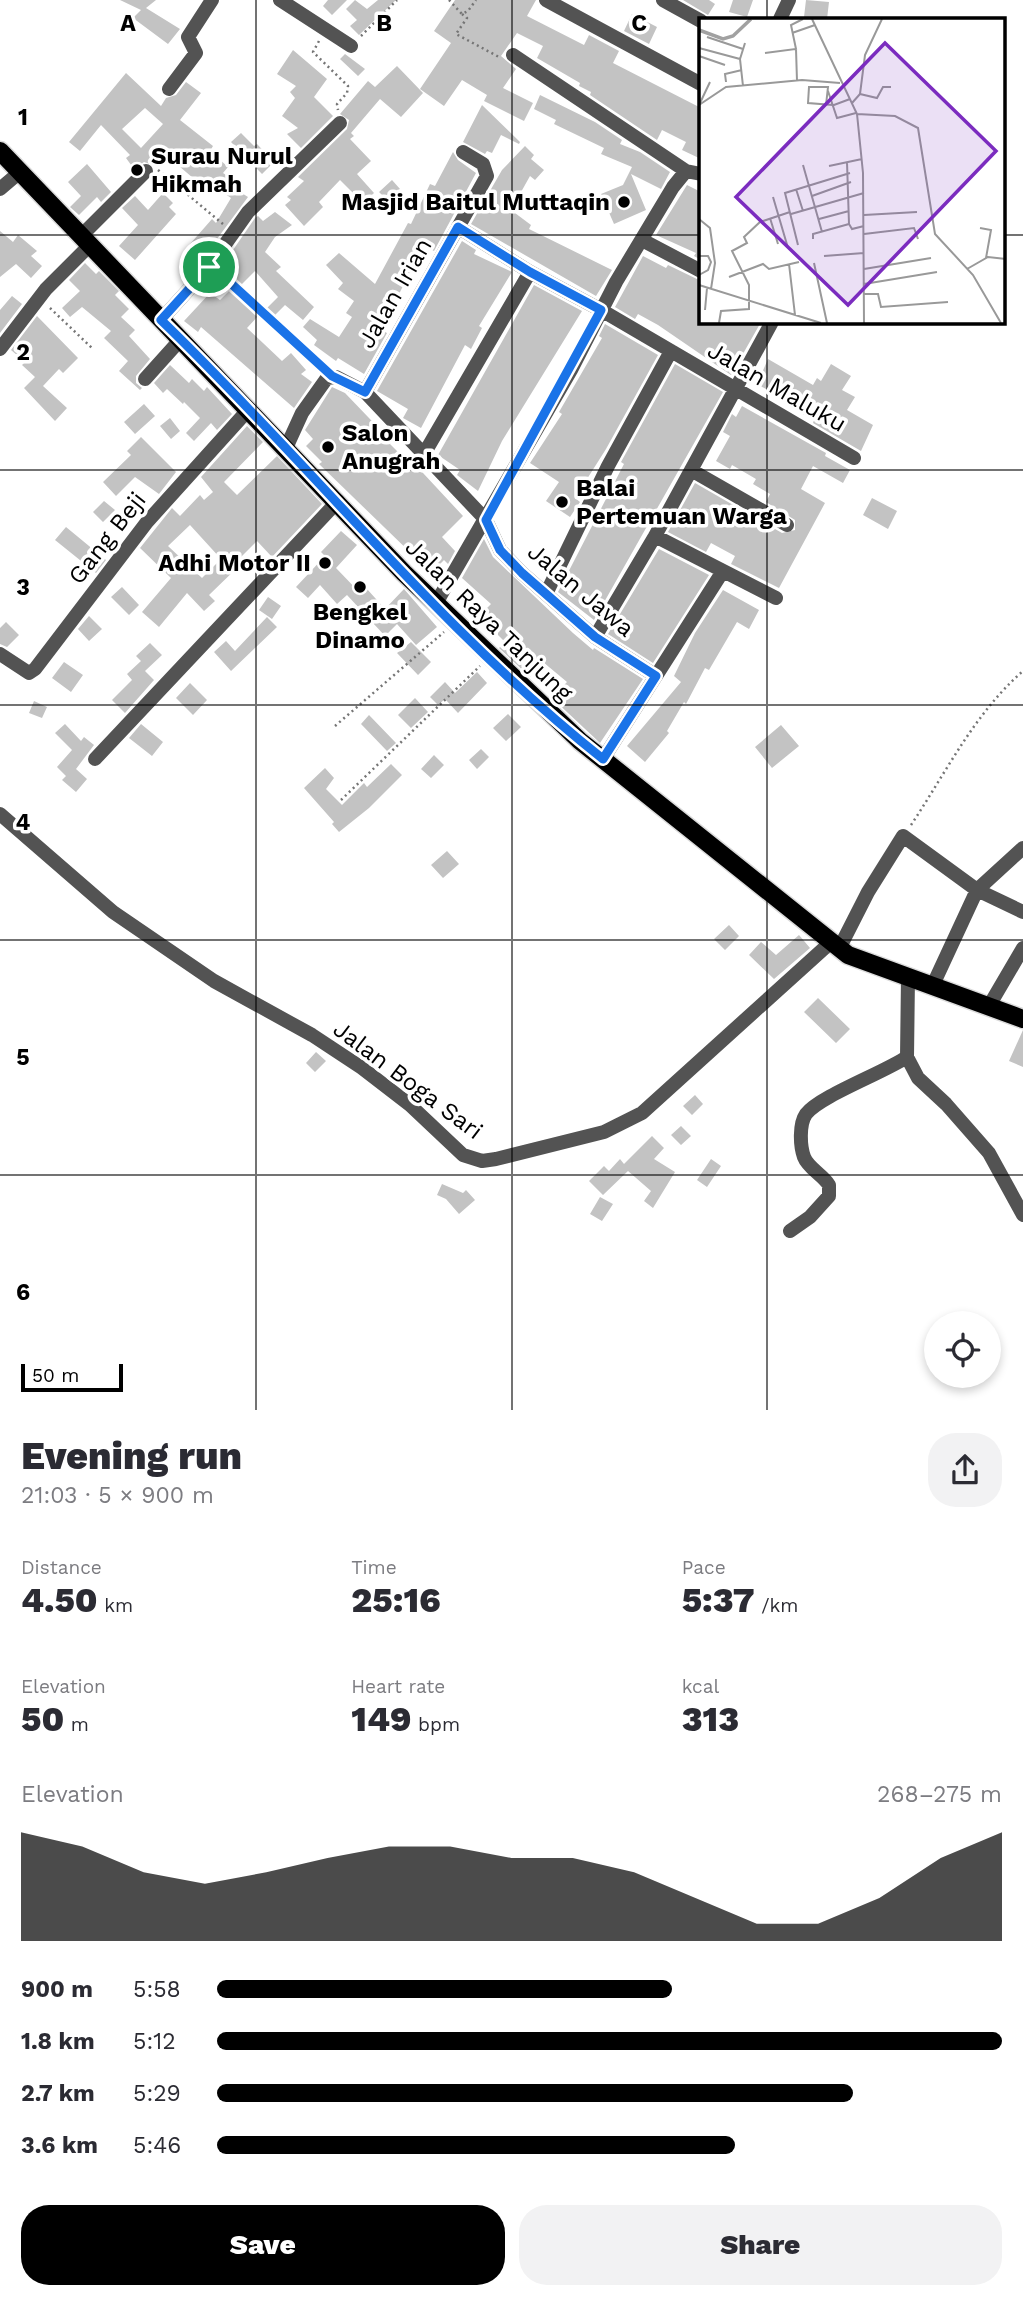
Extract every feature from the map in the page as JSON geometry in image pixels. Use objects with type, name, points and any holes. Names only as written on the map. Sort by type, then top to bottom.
[{"type":"main road","name":"Jalan Raya Tanjung","points":[[0,151],[435,605],[550,715],[835,946],[860,960],[932,988],[1023,1018]]},
{"type":"street","points":[[169,89],[196,53],[188,37],[212,0]]},
{"type":"street","points":[[280,0],[351,46]]},
{"type":"street","points":[[546,0],[699,83]]},
{"type":"street","points":[[663,0],[699,20]]},
{"type":"street","points":[[780,18],[789,0]]},
{"type":"street","points":[[435,605],[486,520],[601,310],[673,187],[694,173],[513,55]]},
{"type":"street","points":[[161,320],[209,267],[261,198],[340,123]]},
{"type":"street","name":"Jalan Irian","points":[[365,392],[488,173],[484,164],[463,152]]},
{"type":"street","points":[[0,349],[86,240],[146,171]]},
{"type":"street","points":[[0,189],[20,172]]},
{"type":"street","name":"Jalan Maluku","points":[[458,227],[530,272],[601,310],[854,458]]},
{"type":"street","points":[[642,240],[699,270]]},
{"type":"street","points":[[424,454],[530,272]]},
{"type":"street","points":[[595,637],[655,536],[771,324]]},
{"type":"street","points":[[145,379],[181,339]]},
{"type":"street","points":[[546,594],[608,466],[671,351]]},
{"type":"street","points":[[286,448],[302,413],[324,381],[336,378]]},
{"type":"street","name":"Jalan Jawa","points":[[336,378],[365,392],[486,520],[500,550],[546,594],[595,637],[656,676]]},
{"type":"street","name":"Gang Beji","points":[[0,654],[23,671],[29,673],[35,668],[147,522],[249,409]]},
{"type":"street","points":[[691,470],[787,525]]},
{"type":"street","points":[[95,759],[338,501]]},
{"type":"street","points":[[655,536],[776,598]]},
{"type":"street","points":[[603,759],[723,571]]},
{"type":"street","name":"Jalan Boga Sari","points":[[0,814],[71,878],[146,936],[214,981],[338,1051],[402,1099],[458,1151],[482,1161],[604,1132],[642,1114],[835,946]]},
{"type":"street","points":[[835,946],[903,836],[977,890],[1023,912]]},
{"type":"street","points":[[932,988],[977,890],[1022,853]]},
{"type":"street","points":[[989,1006],[1023,948]]},
{"type":"street","points":[[908,977],[907,1057],[918,1078],[946,1104],[989,1153],[1023,1215]]},
{"type":"street","points":[[790,1231],[810,1217],[829,1196],[829,1185],[807,1163],[803,1153],[800,1125],[806,1114],[827,1098],[907,1057]]},
{"type":"path","points":[[351,46],[397,0]]},
{"type":"path","points":[[449,0],[467,18],[456,34],[508,62],[513,55]]},
{"type":"path","points":[[462,14],[468,11],[476,0]]},
{"type":"path","points":[[326,29],[313,51],[348,86],[347,93],[337,104],[343,116],[340,123]]},
{"type":"path","points":[[146,171],[158,170],[234,233]]},
{"type":"path","points":[[209,267],[225,278],[336,378]]},
{"type":"path","points":[[40,299],[93,349]]},
{"type":"path","points":[[335,726],[455,623]]},
{"type":"path","points":[[341,800],[489,657]]},
{"type":"path","points":[[903,836],[947,772],[966,733],[994,698],[1023,671]]},
{"type":"building","points":[[120,0],[156,0],[146,8],[180,29],[168,44],[133,18],[141,10]]},
{"type":"building","points":[[328,0],[347,0],[332,15],[323,6]]},
{"type":"building","points":[[355,0],[367,9],[378,0],[396,0],[359,35],[350,26],[357,20],[346,9]]},
{"type":"building","points":[[455,0],[536,0],[527,16],[584,45],[589,35],[619,51],[613,63],[699,107],[699,158],[682,150],[686,142],[662,130],[657,140],[590,95],[591,92],[579,86],[580,83],[537,58],[543,46],[517,33],[501,56],[516,69],[503,88],[533,103],[524,121],[484,101],[487,95],[462,80],[444,106],[420,89],[451,43],[434,31]]},
{"type":"building","points":[[683,0],[709,0],[715,4],[708,15]]},
{"type":"building","points":[[733,0],[753,0],[747,17],[729,12]]},
{"type":"building","points":[[806,0],[829,2],[827,18],[804,17]]},
{"type":"building","points":[[632,14],[657,27],[649,44],[624,31]]},
{"type":"building","points":[[293,50],[327,79],[314,97],[333,116],[301,148],[287,134],[298,128],[282,116],[295,98],[290,92],[296,86],[277,74]]},
{"type":"building","points":[[345,54],[365,69],[358,76],[340,59]]},
{"type":"building","points":[[397,66],[423,93],[401,117],[380,99],[351,133],[354,136],[350,139],[371,161],[357,174],[374,193],[363,203],[340,180],[319,202],[323,207],[304,226],[285,205],[291,200],[287,197],[304,181],[298,177],[347,129],[349,120],[340,114],[368,81],[375,87]]},
{"type":"building","points":[[126,73],[161,106],[166,98],[176,95],[186,82],[201,93],[180,120],[213,146],[210,151],[228,167],[223,173],[236,182],[232,187],[248,197],[195,264],[183,252],[212,219],[216,223],[231,198],[206,181],[191,195],[183,187],[193,178],[166,155],[153,165],[144,162],[134,169],[126,158],[130,155],[101,125],[80,151],[69,142]],"holes":[[[145,108],[163,124],[141,148],[122,129]]]},
{"type":"building","points":[[540,95],[595,122],[622,140],[620,144],[640,152],[670,172],[661,189],[631,174],[646,210],[614,224],[601,194],[623,185],[632,167],[601,154],[604,148],[554,124],[556,120],[534,109]]},
{"type":"building","points":[[482,105],[520,142],[519,144],[501,135],[492,153],[487,151],[485,154],[463,142]]},
{"type":"building","points":[[241,133],[254,146],[257,144],[274,162],[262,174],[231,142]]},
{"type":"building","points":[[525,146],[534,155],[531,159],[544,170],[535,180],[530,176],[511,210],[531,225],[529,229],[612,270],[596,296],[471,224],[502,170]]},
{"type":"building","points":[[453,152],[458,160],[476,173],[434,251],[426,247],[415,270],[412,268],[381,330],[387,333],[364,374],[338,358],[336,361],[314,345],[317,340],[303,327],[310,319],[339,337],[352,317],[346,313],[354,301],[338,289],[343,283],[326,265],[339,253],[375,284],[408,223],[411,224],[430,184],[435,186]]},
{"type":"building","points":[[87,164],[111,192],[101,202],[97,197],[79,215],[70,207],[81,196],[68,182]]},
{"type":"building","points":[[392,180],[400,189],[387,200],[379,192]]},
{"type":"building","points":[[687,185],[699,191],[699,259],[694,256],[696,253],[656,235]]},
{"type":"building","points":[[163,193],[173,203],[169,207],[176,214],[135,260],[119,246],[138,225],[122,208],[135,196],[148,210]]},
{"type":"building","points":[[275,212],[292,225],[275,237],[265,252],[281,267],[276,271],[314,307],[303,320],[285,305],[275,315],[267,308],[278,297],[255,271],[239,287],[231,279],[236,274],[222,266],[255,218],[258,216],[263,221]]},
{"type":"building","points":[[0,231],[13,242],[18,235],[37,251],[31,256],[42,266],[31,278],[16,264],[0,277]]},
{"type":"building","points":[[462,241],[476,250],[474,254],[512,272],[479,326],[482,328],[471,349],[465,345],[421,428],[403,418],[408,409],[377,391]]},
{"type":"building","points":[[643,256],[699,280],[699,324],[760,324],[731,375],[658,325],[638,314],[635,319],[615,307]]},
{"type":"building","points":[[85,263],[96,274],[99,271],[119,291],[115,295],[129,309],[121,317],[135,330],[129,336],[150,359],[136,376],[136,383],[142,388],[140,390],[119,371],[128,361],[104,338],[111,331],[82,307],[70,317],[62,308],[80,291],[69,280]]},
{"type":"building","points":[[534,285],[582,311],[502,441],[478,491],[457,475],[460,470],[438,455]]},
{"type":"building","points":[[231,289],[258,316],[247,328],[282,361],[291,353],[306,370],[301,374],[312,382],[294,408],[201,327],[198,332],[184,321],[210,293],[220,300]]},
{"type":"building","points":[[12,296],[22,304],[0,333],[0,310]]},
{"type":"building","points":[[37,316],[78,358],[63,373],[59,369],[43,386],[67,408],[55,421],[24,388],[35,377],[22,365],[25,362],[11,350]]},
{"type":"building","points":[[605,324],[658,355],[606,449],[575,498],[580,502],[570,517],[546,501],[559,482],[530,463],[562,414],[559,412],[602,338],[599,336]]},
{"type":"building","points":[[768,359],[813,385],[817,378],[821,381],[831,364],[851,376],[842,390],[855,397],[847,410],[873,425],[861,451],[813,423],[814,420],[799,412],[801,409],[757,384]]},
{"type":"building","points":[[675,364],[723,392],[594,620],[558,592],[624,464],[621,462]]},
{"type":"building","points":[[170,365],[189,383],[192,379],[204,391],[207,387],[232,414],[217,430],[211,423],[194,441],[186,433],[200,418],[167,389],[163,393],[154,383]]},
{"type":"building","points":[[332,387],[345,393],[392,442],[390,444],[408,462],[410,459],[463,516],[442,537],[455,551],[448,564],[444,560],[439,565],[425,551],[417,559],[319,464],[322,462],[306,446],[313,439],[305,430]]},
{"type":"building","points":[[144,404],[155,416],[135,434],[124,422]]},
{"type":"building","points":[[742,406],[826,453],[825,456],[850,470],[843,483],[813,466],[801,489],[825,503],[779,588],[731,564],[735,556],[711,543],[706,552],[668,532],[695,483],[782,533],[795,530],[795,520],[766,502],[770,494],[753,484],[756,479],[732,465],[730,469],[716,461],[730,436],[723,432],[732,414],[736,417]]},
{"type":"building","points":[[170,418],[180,431],[171,439],[160,426]]},
{"type":"building","points":[[247,426],[263,442],[224,482],[237,495],[277,456],[322,504],[272,557],[257,541],[237,561],[240,565],[209,595],[215,601],[204,611],[187,593],[159,627],[142,612],[171,578],[140,548],[172,508],[180,516],[200,495],[204,500],[213,492],[201,477]],"holes":[[[190,525],[221,559],[202,578],[168,546]]]},
{"type":"building","points":[[141,437],[176,472],[159,494],[135,477],[116,496],[103,482],[131,455],[127,451]]},
{"type":"building","points":[[872,498],[897,511],[888,529],[863,515]]},
{"type":"building","points":[[104,501],[115,510],[103,522],[93,512]]},
{"type":"building","points":[[66,527],[106,560],[96,573],[55,540]]},
{"type":"building","points":[[341,531],[357,545],[336,568],[361,594],[367,589],[385,609],[404,589],[437,627],[416,645],[397,624],[385,636],[347,595],[337,604],[320,585],[308,598],[296,587],[325,556],[321,552]]},
{"type":"building","points":[[484,539],[493,557],[573,633],[593,650],[594,648],[643,679],[600,743],[552,698],[567,682],[543,662],[530,677],[499,648],[505,642],[479,616],[491,604],[462,578]]},
{"type":"building","points":[[659,549],[709,575],[653,663],[608,634]]},
{"type":"building","points":[[122,587],[139,605],[129,615],[111,597]]},
{"type":"building","points":[[723,590],[759,610],[749,629],[737,622],[709,670],[705,668],[686,704],[684,702],[667,731],[669,733],[645,762],[627,746],[681,682],[674,676],[695,633]]},
{"type":"building","points":[[268,597],[281,606],[272,619],[259,610]]},
{"type":"building","points":[[89,616],[102,629],[89,641],[78,629]]},
{"type":"building","points":[[267,617],[277,627],[231,671],[214,652],[226,641],[235,651]]},
{"type":"building","points":[[6,622],[19,635],[7,647],[0,644],[0,628]]},
{"type":"building","points":[[411,642],[431,662],[418,675],[397,653]]},
{"type":"building","points":[[150,643],[162,655],[145,671],[154,680],[125,713],[112,700],[132,680],[127,674],[141,661],[136,656]]},
{"type":"building","points":[[64,662],[83,675],[71,692],[52,678]]},
{"type":"building","points":[[477,672],[487,683],[458,713],[445,699],[438,705],[430,697],[445,682],[455,693]]},
{"type":"building","points":[[190,683],[207,700],[193,715],[176,698]]},
{"type":"building","points":[[415,698],[428,712],[411,728],[398,715]]},
{"type":"building","points":[[34,701],[47,707],[42,718],[29,713]]},
{"type":"building","points":[[508,714],[521,727],[506,741],[493,728]]},
{"type":"building","points":[[369,715],[396,743],[387,751],[361,724]]},
{"type":"building","points":[[65,724],[81,741],[84,737],[94,745],[76,769],[87,779],[76,792],[62,780],[66,776],[57,767],[72,750],[55,733]]},
{"type":"building","points":[[141,724],[163,742],[152,756],[129,738]]},
{"type":"building","points":[[781,725],[799,746],[772,768],[755,747]]},
{"type":"building","points":[[481,749],[489,757],[477,769],[469,760]]},
{"type":"building","points":[[434,755],[444,765],[431,778],[421,769]]},
{"type":"building","points":[[391,764],[402,775],[369,808],[339,832],[332,824],[334,822],[304,788],[325,768],[334,778],[326,789],[342,805],[364,783],[367,787]]},
{"type":"building","points":[[447,851],[459,864],[443,878],[431,865]]},
{"type":"building","points":[[729,925],[739,936],[725,950],[714,939]]},
{"type":"building","points":[[799,935],[810,948],[774,979],[749,955],[761,942],[776,955]]},
{"type":"building","points":[[818,998],[850,1029],[836,1043],[804,1012]]},
{"type":"building","points":[[1023,1030],[1023,1067],[1009,1061]]},
{"type":"building","points":[[316,1052],[326,1061],[315,1072],[306,1063]]},
{"type":"building","points":[[695,1095],[703,1104],[692,1115],[683,1106]]},
{"type":"building","points":[[681,1126],[691,1136],[681,1145],[671,1135]]},
{"type":"building","points":[[652,1136],[664,1148],[654,1159],[675,1172],[653,1208],[644,1201],[651,1191],[628,1171],[603,1195],[589,1181],[604,1166],[609,1171],[620,1159],[624,1164]]},
{"type":"building","points":[[711,1159],[721,1166],[707,1187],[697,1180]]},
{"type":"building","points":[[442,1184],[463,1193],[466,1190],[475,1200],[459,1214],[446,1199],[437,1195]]},
{"type":"building","points":[[600,1197],[613,1204],[602,1221],[590,1214]]},
{"type":"place","name":"Surau Nurul Hikmah","points":[[137,170]]},
{"type":"place","name":"Masjid Baitul Muttaqin","points":[[624,202]]},
{"type":"place","name":"Salon Anugrah","points":[[328,447]]},
{"type":"place","name":"Balai Pertemuan Warga","points":[[562,502]]},
{"type":"place","name":"Adhi Motor II","points":[[325,563]]},
{"type":"place","name":"Bengkel Dinamo","points":[[360,587]]},
{"type":"route","points":[[458,227],[530,272],[601,310],[571,370],[486,520],[500,550],[522,573],[595,637],[656,676],[603,759],[550,715],[435,605],[338,501],[161,320],[209,267],[225,278],[332,376],[365,392],[458,227]]}]
